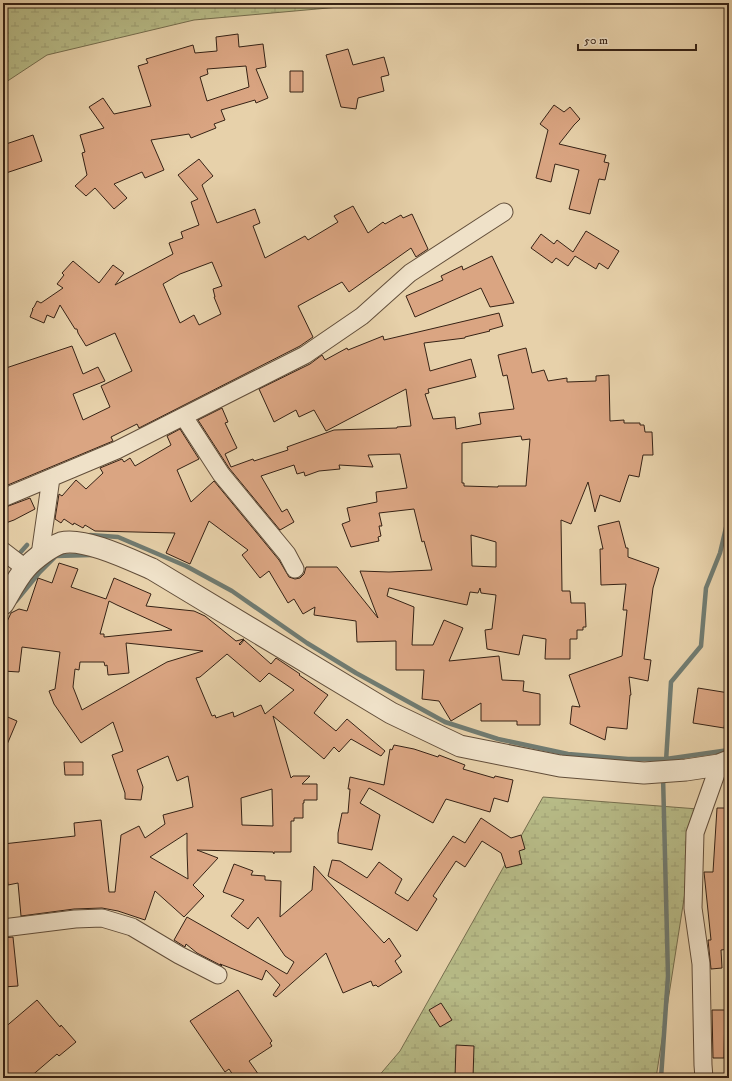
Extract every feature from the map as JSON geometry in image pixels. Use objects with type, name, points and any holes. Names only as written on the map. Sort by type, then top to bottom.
[{"type":"street","points":[[3,498],[117,450],[305,355],[362,316],[410,273],[504,212]]},
{"type":"street","points":[[184,416],[221,474],[287,554],[295,569]]},
{"type":"street","points":[[33,562],[51,478]]},
{"type":"street","points":[[3,604],[33,562],[62,543],[90,545],[117,554],[152,569],[391,713],[460,746],[560,766],[644,773],[686,770],[724,763]]},
{"type":"street","points":[[3,552],[33,562]]},
{"type":"street","points":[[704,1078],[701,964],[693,908],[695,834],[718,771],[724,763]]},
{"type":"street","points":[[3,928],[75,919],[102,918],[132,927],[179,955],[218,975]]},
{"type":"green space","points":[[3,3],[384,3],[194,20],[47,55],[3,84]]},
{"type":"green space","points":[[543,797],[698,809],[656,1078],[377,1078],[400,1051]]},
{"type":"building","points":[[238,34],[239,47],[263,44],[266,67],[256,69],[268,98],[256,103],[255,100],[221,110],[225,120],[214,124],[216,128],[191,138],[189,134],[151,140],[164,170],[145,178],[142,172],[114,184],[127,198],[114,209],[95,188],[86,196],[75,186],[87,175],[82,153],[85,152],[80,135],[104,128],[89,107],[103,98],[114,114],[151,106],[138,66],[148,63],[146,59],[193,45],[195,53],[217,51],[216,37]],"holes":[[[246,66],[249,87],[207,101],[200,77],[208,74],[207,69]]]},
{"type":"building","points":[[348,49],[353,65],[384,57],[389,75],[381,77],[384,91],[358,98],[356,109],[341,107],[326,55]]},
{"type":"building","points":[[290,71],[303,71],[303,92],[290,92]]},
{"type":"building","points":[[554,105],[564,112],[570,107],[580,119],[559,144],[606,155],[604,162],[609,163],[605,180],[599,179],[590,214],[569,209],[579,170],[555,164],[551,182],[536,178],[548,130],[540,124]]},
{"type":"building","points":[[33,135],[42,161],[3,174],[3,145]]},
{"type":"building","points":[[199,159],[213,176],[202,185],[217,223],[255,209],[260,223],[253,226],[265,258],[305,236],[308,240],[338,222],[334,216],[353,206],[368,233],[383,222],[385,224],[401,215],[403,218],[412,214],[428,249],[416,257],[411,248],[349,292],[342,282],[298,306],[313,337],[300,346],[139,428],[137,424],[111,437],[113,441],[3,487],[3,369],[72,346],[83,374],[98,367],[105,381],[73,394],[83,420],[110,407],[101,386],[132,371],[115,333],[86,346],[77,329],[75,329],[60,305],[54,318],[47,315],[44,323],[30,317],[32,309],[37,301],[41,303],[63,288],[57,284],[64,275],[62,273],[73,261],[99,283],[113,265],[124,273],[115,285],[173,254],[169,243],[183,238],[181,232],[199,225],[191,202],[198,199],[178,175]],"holes":[[[212,262],[222,286],[213,289],[214,297],[221,314],[199,325],[194,315],[180,323],[163,284],[180,274]]]},
{"type":"building","points":[[586,231],[619,251],[608,269],[599,263],[596,269],[575,256],[568,266],[556,258],[552,263],[531,248],[541,234],[554,244],[557,240],[573,252]]},
{"type":"building","points":[[492,256],[514,303],[490,307],[481,288],[415,317],[406,296],[443,280],[441,276],[462,266],[463,270]]},
{"type":"building","points":[[499,313],[503,326],[465,338],[424,343],[430,371],[471,359],[476,377],[428,389],[429,393],[425,394],[433,419],[455,417],[456,429],[481,424],[479,413],[514,409],[507,375],[503,376],[498,355],[526,348],[532,373],[544,370],[548,381],[567,378],[567,382],[596,381],[596,376],[609,375],[610,421],[624,420],[624,423],[640,423],[640,425],[644,425],[645,432],[652,432],[653,455],[643,455],[639,477],[629,475],[620,502],[600,495],[595,512],[588,482],[571,524],[561,520],[562,591],[570,591],[571,603],[585,603],[586,627],[583,627],[583,630],[577,630],[577,639],[570,639],[570,659],[545,659],[546,639],[523,635],[519,655],[487,649],[485,630],[492,629],[496,595],[481,593],[480,588],[478,593],[470,592],[467,605],[389,588],[387,596],[414,607],[412,645],[433,645],[444,620],[463,628],[449,661],[499,656],[502,680],[524,681],[523,691],[540,694],[540,725],[517,725],[517,721],[481,721],[481,703],[451,721],[439,701],[422,699],[424,670],[396,670],[396,641],[357,642],[356,621],[314,615],[315,607],[303,614],[294,599],[288,603],[269,571],[260,578],[242,555],[248,550],[209,521],[190,564],[166,553],[175,533],[95,531],[85,525],[83,528],[74,523],[73,525],[64,519],[61,523],[55,519],[59,494],[62,496],[76,480],[86,489],[103,473],[100,468],[122,459],[124,462],[130,458],[135,466],[171,445],[167,436],[180,429],[199,459],[177,470],[191,502],[214,481],[279,560],[289,577],[295,579],[300,578],[304,574],[306,567],[337,567],[378,618],[360,571],[389,572],[432,570],[424,541],[422,542],[414,509],[379,513],[382,526],[379,526],[381,536],[378,537],[379,541],[351,547],[342,524],[350,521],[347,508],[377,502],[376,492],[407,488],[400,454],[368,455],[373,467],[339,465],[340,469],[319,471],[305,476],[304,472],[297,474],[294,465],[261,476],[282,512],[287,509],[294,522],[280,530],[229,468],[198,420],[222,408],[228,422],[225,423],[237,448],[225,454],[231,467],[253,459],[254,461],[288,450],[287,447],[334,430],[397,428],[411,426],[406,389],[326,431],[314,410],[299,417],[296,410],[274,422],[259,389],[310,364],[322,355],[325,360],[347,348],[348,350],[383,336],[384,340]],"holes":[[[521,436],[522,440],[530,439],[526,486],[464,486],[464,483],[462,483],[462,443]],[[471,535],[496,542],[496,567],[472,566]]]},
{"type":"building","points":[[30,498],[35,509],[3,524],[3,508]]},
{"type":"building","points":[[619,521],[626,548],[628,548],[628,557],[659,568],[653,588],[644,659],[651,660],[648,681],[629,677],[631,695],[627,729],[607,727],[605,740],[570,724],[572,706],[580,707],[569,675],[622,656],[627,610],[623,610],[626,584],[601,585],[600,549],[603,549],[598,526]]},
{"type":"building","points":[[59,563],[78,569],[71,587],[106,599],[114,578],[151,594],[146,606],[194,611],[205,616],[236,641],[244,639],[239,644],[240,645],[244,640],[271,664],[276,658],[328,695],[314,713],[336,731],[347,719],[385,751],[381,756],[351,739],[339,752],[334,747],[324,759],[273,716],[291,778],[293,776],[310,776],[302,784],[317,784],[317,800],[304,800],[303,818],[294,818],[294,821],[291,821],[291,852],[274,852],[274,854],[273,852],[197,850],[218,858],[193,885],[204,896],[184,917],[155,891],[145,920],[118,911],[102,908],[74,909],[21,916],[18,883],[8,885],[6,870],[3,871],[3,844],[75,836],[74,823],[101,820],[109,892],[115,892],[121,835],[139,826],[145,838],[165,824],[163,815],[193,807],[188,776],[177,781],[168,756],[137,770],[143,787],[141,800],[125,799],[125,793],[112,755],[123,751],[113,722],[81,743],[54,704],[49,691],[55,689],[60,652],[22,647],[19,672],[3,671],[5,626],[11,613],[19,609],[27,611],[38,578],[52,583]],"holes":[[[109,601],[172,630],[104,637],[104,634],[100,634]],[[126,643],[203,651],[167,662],[82,710],[73,687],[75,669],[79,670],[80,662],[104,662],[105,666],[107,665],[108,675],[129,673]],[[227,654],[260,682],[269,673],[294,690],[265,714],[261,705],[234,717],[233,712],[216,718],[215,715],[212,716],[196,678],[200,677]],[[272,789],[273,826],[242,825],[241,798]],[[187,833],[187,850],[188,879],[150,857]]]},
{"type":"building","points":[[698,688],[729,693],[724,728],[693,723]]},
{"type":"building","points":[[3,715],[17,721],[3,754]]},
{"type":"building","points":[[394,745],[414,749],[438,757],[439,755],[465,765],[463,769],[494,778],[495,776],[513,780],[508,802],[494,798],[490,812],[446,799],[433,823],[369,788],[360,803],[380,815],[372,850],[338,843],[338,833],[342,813],[348,813],[350,789],[348,789],[350,777],[384,785],[390,749],[392,750]]},
{"type":"building","points":[[64,762],[83,762],[83,775],[65,775]]},
{"type":"building","points":[[717,808],[729,808],[729,883],[726,883],[729,909],[729,949],[721,950],[722,968],[711,969],[708,940],[711,940],[704,872],[713,872]]},
{"type":"building","points":[[481,818],[511,838],[521,835],[525,849],[519,851],[522,864],[506,868],[501,853],[482,841],[465,867],[456,861],[433,896],[437,899],[417,931],[328,876],[332,860],[340,861],[367,878],[379,862],[402,879],[395,893],[408,901],[453,836],[465,843]]},
{"type":"building","points":[[234,864],[253,871],[251,875],[265,876],[265,880],[281,881],[280,917],[312,890],[314,866],[384,943],[389,938],[401,956],[395,961],[402,972],[378,987],[376,985],[373,986],[371,981],[343,993],[326,953],[276,997],[273,995],[280,985],[266,970],[262,980],[220,964],[222,966],[197,953],[186,944],[185,947],[174,940],[187,917],[287,974],[294,962],[285,956],[258,917],[248,929],[231,916],[244,900],[223,892]]},
{"type":"building","points":[[13,937],[18,986],[3,987],[3,938]]},
{"type":"building","points":[[238,990],[272,1041],[270,1043],[272,1046],[249,1061],[261,1078],[235,1078],[229,1069],[225,1072],[190,1021]]},
{"type":"building","points":[[37,1000],[60,1027],[61,1025],[76,1042],[59,1056],[57,1054],[29,1078],[3,1078],[3,1029]]},
{"type":"building","points":[[441,1003],[452,1020],[440,1027],[429,1010]]},
{"type":"building","points":[[712,1010],[725,1010],[724,1058],[713,1058]]},
{"type":"building","points":[[456,1045],[474,1046],[473,1078],[455,1078]]},
{"type":"waterway","points":[[666,761],[671,682],[701,646],[706,588],[720,553],[729,515]]},
{"type":"waterway","points":[[90,535],[118,537],[186,566],[232,591],[307,643],[356,673],[445,722],[498,739],[568,754],[628,759],[666,759],[729,750]]},
{"type":"waterway","points":[[20,558],[19,554],[27,545]]},
{"type":"waterway","points":[[16,601],[39,573],[56,556],[92,555]]},
{"type":"waterway","points":[[661,1078],[668,976],[663,776]]}]
